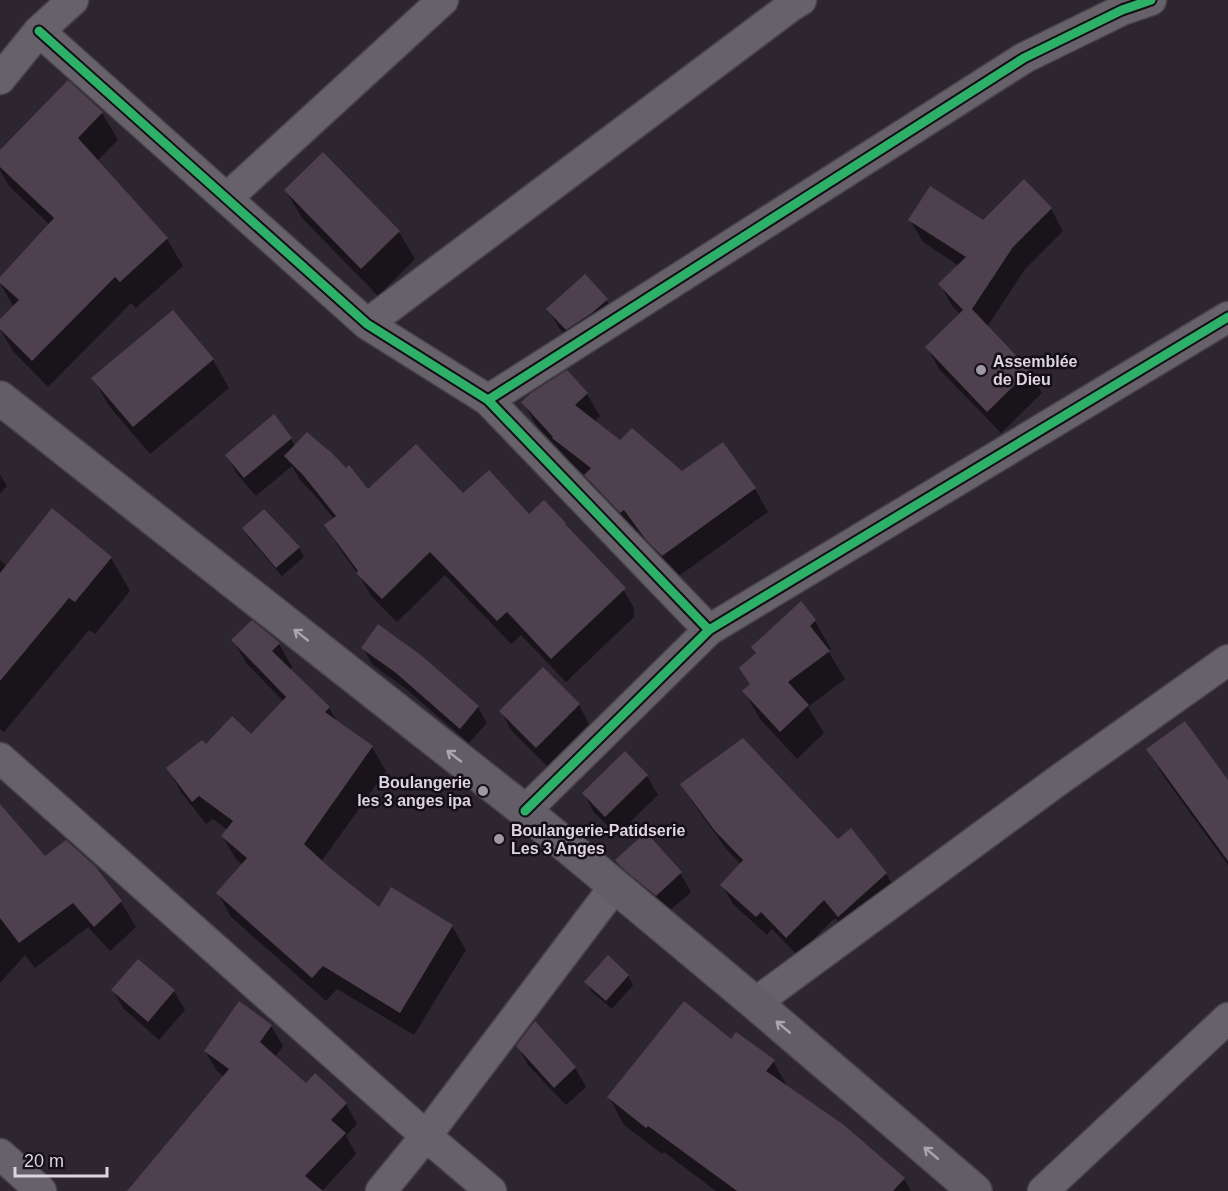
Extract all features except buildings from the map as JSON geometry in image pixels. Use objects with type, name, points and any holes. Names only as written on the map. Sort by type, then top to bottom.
[{"type":"main road","points":[[0,398],[525,811],[975,1191]]},
{"type":"street","points":[[0,79],[39,31],[73,0]]},
{"type":"street","points":[[227,198],[443,0]]},
{"type":"street","points":[[488,400],[1024,58],[1122,10],[1151,0]]},
{"type":"street","points":[[367,324],[793,2]]},
{"type":"street","points":[[39,31],[367,324],[488,400],[709,630]]},
{"type":"street","points":[[525,811],[709,630],[1228,317]]},
{"type":"street","points":[[755,1003],[1056,782],[1228,660]]},
{"type":"street","points":[[0,758],[491,1191]]},
{"type":"street","points":[[381,1191],[426,1136],[615,885]]},
{"type":"street","points":[[1043,1191],[1228,1018]]},
{"type":"street","points":[[0,1154],[41,1191]]},
{"type":"cycle path","points":[[488,400],[1024,58],[1122,10],[1151,0]]},
{"type":"cycle path","points":[[39,31],[367,324],[488,400],[709,630]]},
{"type":"cycle path","points":[[525,811],[709,630],[1228,317]]},
{"type":"place","name":"Assemblée de Dieu","points":[[981,370]]},
{"type":"place","name":"Boulangerie les 3 anges ipa","points":[[483,791]]},
{"type":"place","name":"Boulangerie-Patidserie Les 3 Anges","points":[[499,839]]}]
